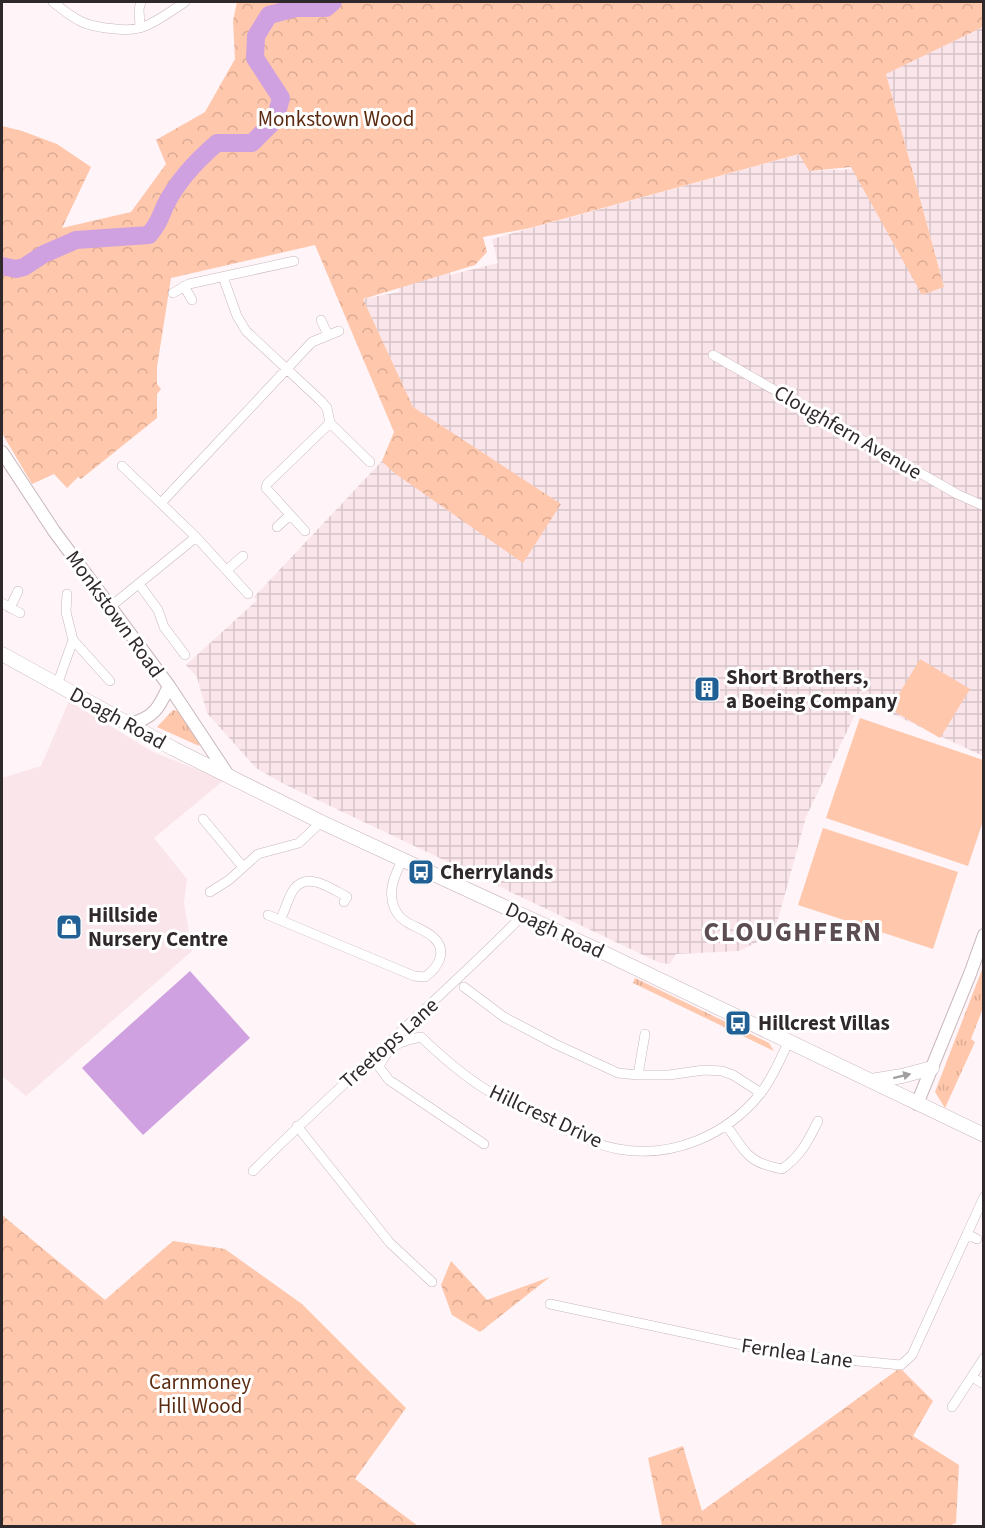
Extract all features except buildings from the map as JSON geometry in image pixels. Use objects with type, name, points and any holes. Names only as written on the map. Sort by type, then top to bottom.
[{"type":"main road","name":"Doagh Road","points":[[2,654],[129,724],[321,822],[403,858],[984,1135]]},
{"type":"main road","points":[[871,1081],[932,1068]]},
{"type":"street","points":[[53,2],[71,16],[95,28],[126,30],[140,28],[185,2]]},
{"type":"street","points":[[140,28],[141,2]]},
{"type":"street","points":[[173,293],[184,286],[294,261]]},
{"type":"street","points":[[223,277],[237,316],[246,331],[327,408],[330,423],[370,462]]},
{"type":"street","points":[[184,286],[192,300]]},
{"type":"street","points":[[321,320],[328,335]]},
{"type":"street","points":[[161,503],[312,342],[339,331]]},
{"type":"street","name":"Cloughfern Avenue","points":[[713,355],[957,494],[984,506]]},
{"type":"street","points":[[305,531],[268,492],[267,483],[330,423]]},
{"type":"street","name":"Monkstown Road","points":[[2,452],[54,531],[169,686],[228,775]]},
{"type":"street","points":[[122,466],[196,537],[248,594]]},
{"type":"street","points":[[277,527],[290,515]]},
{"type":"street","points":[[110,607],[196,537]]},
{"type":"street","points":[[227,570],[243,556]]},
{"type":"street","points":[[139,584],[158,610],[164,627],[185,655]]},
{"type":"street","points":[[18,591],[6,605],[20,613]]},
{"type":"street","points":[[67,594],[66,612],[73,640],[110,681]]},
{"type":"street","points":[[178,645],[187,638]]},
{"type":"street","points":[[57,685],[73,640]]},
{"type":"street","points":[[129,724],[150,716],[161,704],[169,686]]},
{"type":"street","points":[[203,819],[243,867]]},
{"type":"street","points":[[210,892],[229,880],[258,854],[299,843],[321,822]]},
{"type":"street","points":[[268,915],[414,976],[425,976],[438,966],[441,956],[440,946],[434,938],[403,920],[393,906],[391,887],[403,858]]},
{"type":"street","points":[[280,920],[294,888],[305,881],[317,881],[347,897],[344,902]]},
{"type":"street","name":"Treetops Lane","points":[[253,1171],[297,1126],[447,990],[523,915]]},
{"type":"street","points":[[917,1104],[984,935]]},
{"type":"street","points":[[464,987],[504,1017],[618,1073],[638,1076],[669,1075],[704,1070],[722,1071],[761,1092]]},
{"type":"street","points":[[638,1076],[645,1034]]},
{"type":"street","name":"Hillcrest Drive","points":[[484,1144],[389,1080],[379,1068],[385,1055],[402,1041],[421,1037],[442,1057],[495,1096],[573,1133],[618,1149],[654,1151],[693,1143],[727,1126],[761,1092],[775,1071],[789,1041]]},
{"type":"street","points":[[727,1126],[753,1160],[766,1166],[782,1169],[794,1160],[806,1144],[818,1121]]},
{"type":"street","points":[[297,1126],[390,1243],[432,1282]]},
{"type":"street","name":"Fernlea Lane","points":[[550,1304],[784,1354],[901,1365],[912,1355],[984,1197]]},
{"type":"street","points":[[967,1233],[977,1239]]},
{"type":"street","points":[[952,1407],[984,1358]]},
{"type":"street","points":[[972,1377],[984,1384]]},
{"type":"shaded area","points":[[983,27],[983,756],[862,700],[806,817],[774,934],[739,951],[676,954],[670,964],[660,963],[284,784],[256,768],[207,713],[197,677],[186,665],[257,600],[254,597],[382,461],[560,504],[413,407],[363,299],[399,292],[400,283],[449,267],[450,275],[498,263],[492,239],[800,154],[809,171],[856,169],[922,295],[944,287],[886,74]]},
{"type":"shaded area","points":[[69,701],[153,752],[224,780],[154,838],[187,879],[184,903],[192,951],[26,1096],[2,1076],[2,778],[41,766]]},
{"type":"shaded area","points":[[190,971],[250,1038],[143,1135],[82,1068]]},
{"type":"green space","name":"Monkstown Wood","points":[[237,2],[983,2],[983,27],[886,74],[944,287],[922,295],[851,167],[809,171],[799,154],[530,228],[483,237],[487,252],[475,265],[363,299],[413,407],[561,504],[523,563],[393,472],[382,461],[394,432],[315,245],[171,278],[157,367],[157,384],[161,389],[157,394],[157,418],[81,479],[78,477],[67,488],[54,474],[32,484],[2,433],[2,126],[57,144],[91,167],[62,228],[131,212],[166,164],[156,140],[205,112],[235,59],[233,21]]},
{"type":"green space","points":[[920,659],[970,689],[940,738],[890,709]]},
{"type":"green space","points":[[173,710],[178,711],[200,743],[199,746],[157,727]]},
{"type":"green space","points":[[860,718],[983,760],[983,821],[968,866],[826,818]]},
{"type":"green space","points":[[823,828],[958,872],[933,949],[798,905]]},
{"type":"green space","points":[[983,967],[983,1008],[971,1039],[975,1042],[945,1108],[935,1092]]},
{"type":"green space","points":[[635,978],[769,1043],[774,1051],[633,983]]},
{"type":"green space","name":"Carnmoney Hill Wood","points":[[2,1215],[105,1300],[173,1241],[225,1249],[302,1304],[406,1408],[355,1479],[418,1526],[2,1526]]},
{"type":"green space","points":[[451,1261],[487,1300],[550,1277],[480,1332],[452,1315],[441,1285]]},
{"type":"green space","points":[[900,1368],[933,1401],[913,1436],[959,1465],[956,1523],[948,1526],[662,1526],[648,1458],[683,1446],[702,1511]]},
{"type":"waterway","points":[[2,266],[16,269],[24,267],[44,254],[76,240],[149,235],[175,188],[209,150],[217,143],[252,143],[275,120],[281,98],[255,58],[256,36],[269,15],[296,8],[326,8],[333,2]]},
{"type":"place","name":"Short Brothers, a Boeing Company","points":[[707,689]]},
{"type":"place","name":"Cherrylands","points":[[421,872]]},
{"type":"place","name":"Hillside Nursery Centre","points":[[69,927]]},
{"type":"place","name":"Hillcrest Villas","points":[[738,1023]]},
{"type":"district","name":"CLOUGHFERN","points":[[793,932]]}]
